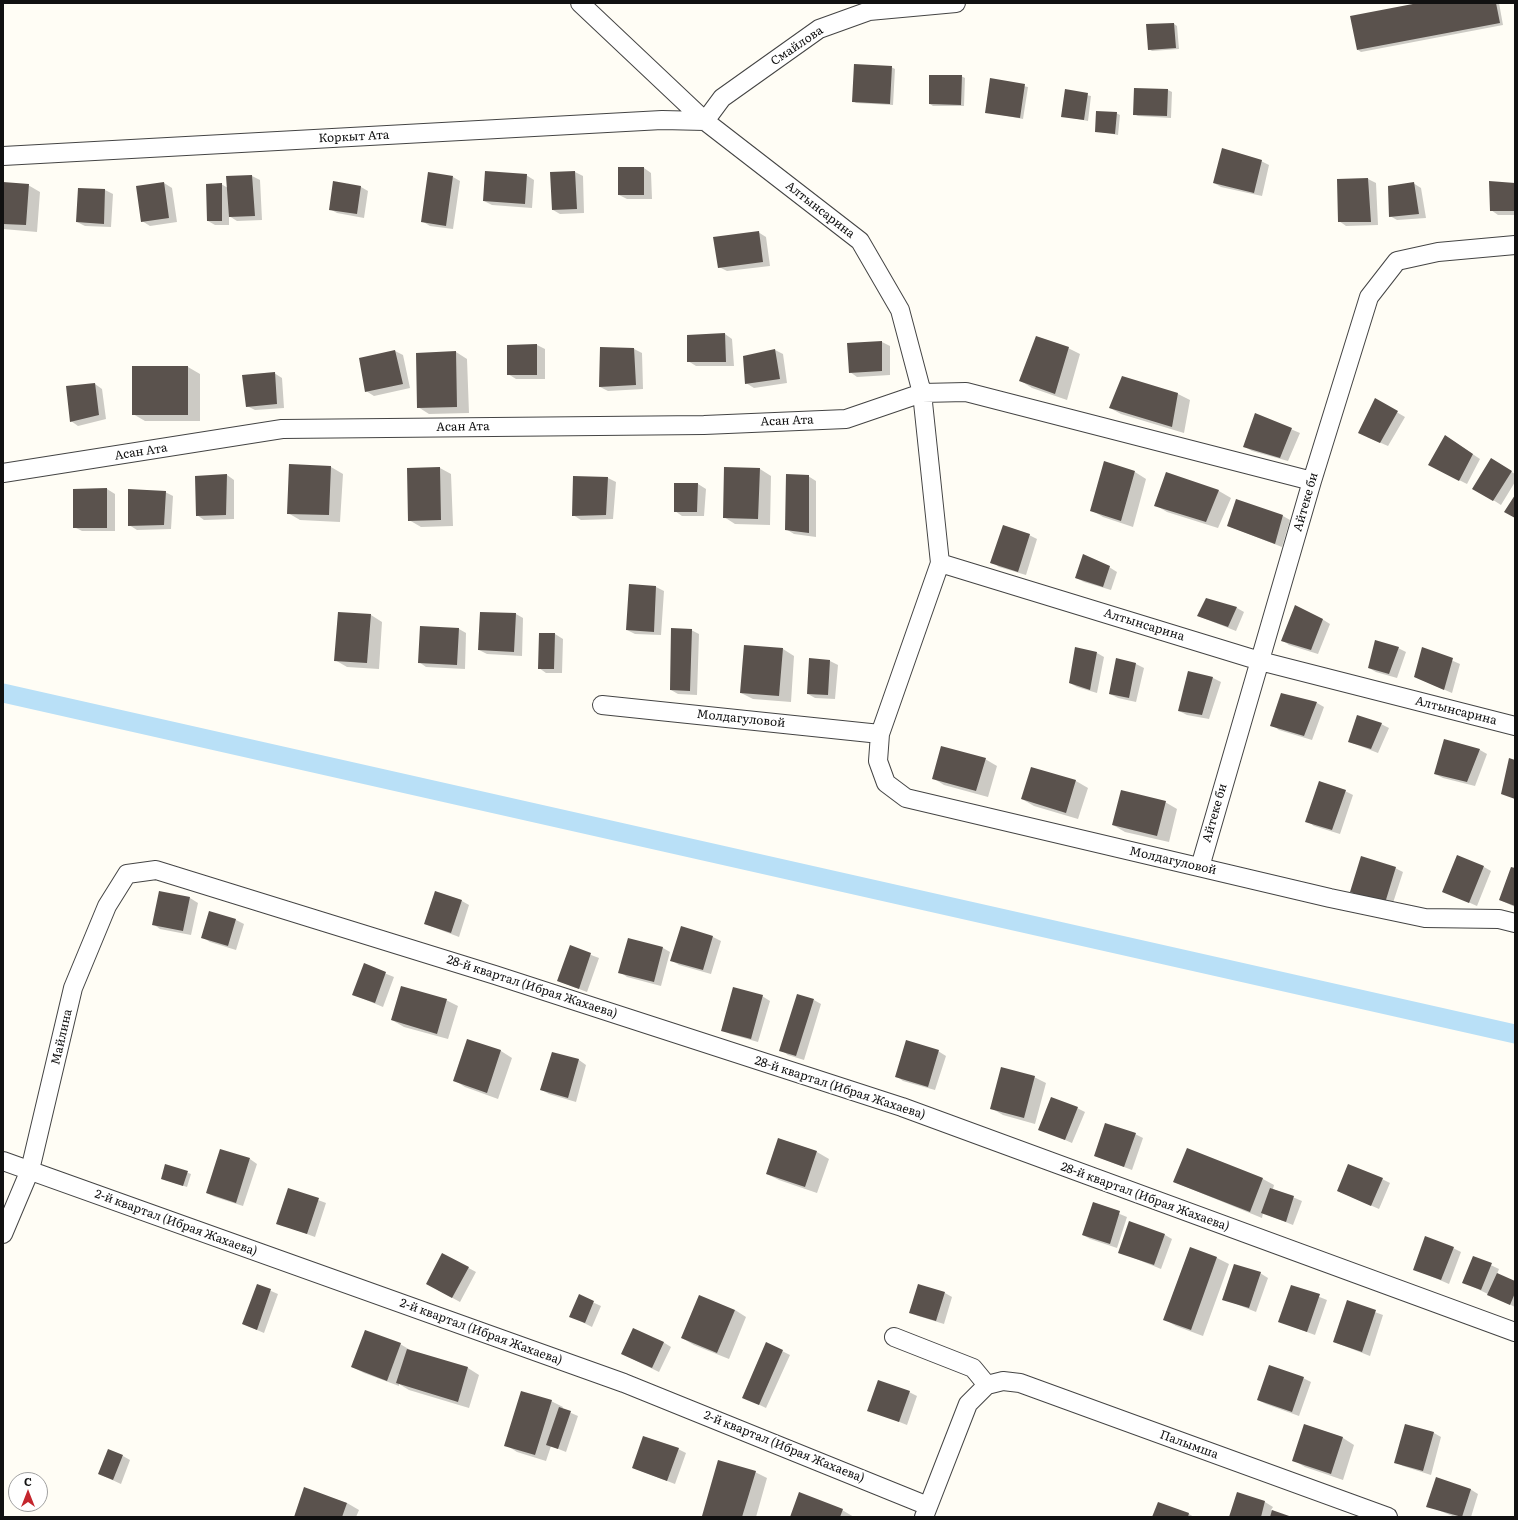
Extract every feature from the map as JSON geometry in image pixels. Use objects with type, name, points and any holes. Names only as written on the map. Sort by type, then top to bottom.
[{"type":"street","name":"Алтынсарина","points":[[580,3],[705,122],[860,241],[900,310],[922,393],[940,563],[1260,661],[1515,726]]},
{"type":"street","name":"Смайлова","points":[[705,122],[722,98],[819,29],[869,11],[956,3]]},
{"type":"street","name":"Коркыт Ата","points":[[3,156],[662,120],[705,122]]},
{"type":"street","name":"Айтеке би","points":[[1200,867],[1312,481],[1370,297],[1397,261],[1438,252],[1515,245]]},
{"type":"street","points":[[922,393],[966,392],[1312,481]]},
{"type":"street","name":"Асан Ата","points":[[3,473],[282,429],[704,425],[846,419],[922,393]]},
{"type":"street","name":"Молдагуловой","points":[[940,563],[880,734],[878,761],[886,783],[906,798],[1330,898],[1425,918],[1499,919],[1515,923]]},
{"type":"street","name":"Молдагуловой","points":[[602,704],[880,734]]},
{"type":"street","name":"Майлина","points":[[3,1234],[30,1170],[73,988],[107,906],[127,874],[156,870]]},
{"type":"street","name":"28-й квартал (Ибрая Жахаева)","points":[[156,870],[495,975],[902,1107],[1515,1332]]},
{"type":"street","name":"2-й квартал (Ибрая Жахаева)","points":[[3,1161],[624,1383],[926,1511]]},
{"type":"street","points":[[894,1337],[973,1368],[987,1385],[968,1404],[926,1511]]},
{"type":"street","name":"Палымша","points":[[987,1385],[1003,1381],[1020,1383],[1388,1517]]},
{"type":"building","points":[[1418,3],[1496,3],[1500,23],[1357,50],[1350,16]]},
{"type":"building","points":[[1174,23],[1176,48],[1148,50],[1146,24]]},
{"type":"building","points":[[854,64],[892,66],[890,104],[852,102]]},
{"type":"building","points":[[929,75],[962,75],[961,105],[929,104]]},
{"type":"building","points":[[990,78],[1025,84],[1020,118],[985,113]]},
{"type":"building","points":[[1134,88],[1168,89],[1167,116],[1133,115]]},
{"type":"building","points":[[1065,89],[1088,93],[1084,120],[1061,117]]},
{"type":"building","points":[[1096,111],[1117,112],[1115,134],[1095,132]]},
{"type":"building","points":[[1222,148],[1262,160],[1254,193],[1213,183]]},
{"type":"building","points":[[618,167],[644,167],[644,195],[618,195]]},
{"type":"building","points":[[485,171],[527,174],[525,204],[483,201]]},
{"type":"building","points":[[575,171],[577,209],[552,210],[550,172]]},
{"type":"building","points":[[428,172],[453,176],[446,226],[421,222]]},
{"type":"building","points":[[252,175],[255,216],[229,217],[226,176]]},
{"type":"building","points":[[1368,178],[1371,222],[1338,222],[1337,179]]},
{"type":"building","points":[[333,181],[361,186],[357,214],[329,210]]},
{"type":"building","points":[[1489,181],[1515,183],[1515,211],[1490,211]]},
{"type":"building","points":[[3,182],[29,184],[26,225],[3,224]]},
{"type":"building","points":[[164,182],[169,218],[141,222],[136,186]]},
{"type":"building","points":[[1414,182],[1419,214],[1389,217],[1388,186]]},
{"type":"building","points":[[222,183],[222,221],[207,221],[206,184]]},
{"type":"building","points":[[78,188],[105,189],[104,224],[76,222]]},
{"type":"building","points":[[759,231],[763,262],[718,268],[713,237]]},
{"type":"building","points":[[725,333],[726,362],[687,362],[687,335]]},
{"type":"building","points":[[1036,336],[1069,347],[1055,394],[1019,381]]},
{"type":"building","points":[[882,341],[882,371],[849,373],[847,343]]},
{"type":"building","points":[[537,344],[537,375],[507,375],[507,345]]},
{"type":"building","points":[[600,347],[634,348],[636,385],[599,387]]},
{"type":"building","points":[[775,349],[780,379],[745,384],[743,356]]},
{"type":"building","points":[[395,350],[403,384],[365,392],[359,358]]},
{"type":"building","points":[[456,351],[457,407],[417,408],[416,353]]},
{"type":"building","points":[[132,366],[188,366],[188,415],[132,415]]},
{"type":"building","points":[[275,372],[277,404],[246,407],[242,375]]},
{"type":"building","points":[[1122,376],[1178,393],[1172,427],[1109,408]]},
{"type":"building","points":[[95,383],[99,415],[70,422],[66,386]]},
{"type":"building","points":[[1375,398],[1398,411],[1380,443],[1358,433]]},
{"type":"building","points":[[1255,413],[1292,428],[1280,458],[1243,447]]},
{"type":"building","points":[[1445,435],[1473,454],[1459,481],[1428,465]]},
{"type":"building","points":[[1491,458],[1512,471],[1493,501],[1472,489]]},
{"type":"building","points":[[1104,461],[1135,471],[1121,521],[1090,511]]},
{"type":"building","points":[[289,464],[331,466],[329,515],[287,514]]},
{"type":"building","points":[[440,467],[441,520],[408,521],[407,468]]},
{"type":"building","points":[[724,467],[760,468],[758,519],[723,518]]},
{"type":"building","points":[[1166,472],[1219,490],[1206,522],[1154,506]]},
{"type":"building","points":[[227,474],[226,515],[196,516],[195,476]]},
{"type":"building","points":[[786,474],[809,475],[809,533],[785,530]]},
{"type":"building","points":[[573,476],[608,477],[606,515],[572,516]]},
{"type":"building","points":[[674,483],[698,483],[697,512],[674,512]]},
{"type":"building","points":[[107,488],[107,528],[73,528],[73,489]]},
{"type":"building","points":[[128,489],[166,491],[164,525],[128,526]]},
{"type":"building","points":[[1515,495],[1515,518],[1504,512]]},
{"type":"building","points":[[1236,499],[1283,515],[1275,544],[1227,526]]},
{"type":"building","points":[[1003,525],[1030,534],[1018,572],[990,563]]},
{"type":"building","points":[[1083,554],[1110,566],[1103,587],[1075,578]]},
{"type":"building","points":[[629,584],[656,586],[654,632],[626,630]]},
{"type":"building","points":[[1206,598],[1237,607],[1228,627],[1197,616]]},
{"type":"building","points":[[1295,605],[1323,619],[1311,650],[1281,641]]},
{"type":"building","points":[[338,612],[371,614],[367,663],[334,661]]},
{"type":"building","points":[[480,612],[516,613],[514,652],[478,650]]},
{"type":"building","points":[[420,626],[459,628],[457,665],[418,663]]},
{"type":"building","points":[[671,628],[692,629],[690,691],[670,690]]},
{"type":"building","points":[[539,633],[555,633],[554,669],[538,669]]},
{"type":"building","points":[[1375,640],[1399,647],[1389,674],[1368,668]]},
{"type":"building","points":[[744,645],[783,648],[779,696],[740,693]]},
{"type":"building","points":[[1075,647],[1097,652],[1090,690],[1069,683]]},
{"type":"building","points":[[1422,647],[1453,658],[1444,690],[1414,677]]},
{"type":"building","points":[[809,658],[830,660],[828,695],[807,694]]},
{"type":"building","points":[[1116,658],[1136,663],[1129,698],[1109,694]]},
{"type":"building","points":[[1188,671],[1213,677],[1202,715],[1178,711]]},
{"type":"building","points":[[1281,693],[1317,702],[1304,736],[1270,726]]},
{"type":"building","points":[[1357,715],[1382,723],[1371,749],[1348,742]]},
{"type":"building","points":[[1444,739],[1480,749],[1467,782],[1434,774]]},
{"type":"building","points":[[941,746],[986,758],[976,791],[932,779]]},
{"type":"building","points":[[1509,758],[1515,760],[1515,799],[1501,794]]},
{"type":"building","points":[[1031,767],[1076,780],[1066,813],[1021,799]]},
{"type":"building","points":[[1319,781],[1346,790],[1332,830],[1305,822]]},
{"type":"building","points":[[1121,790],[1166,801],[1157,836],[1112,825]]},
{"type":"building","points":[[1457,855],[1484,866],[1469,903],[1442,892]]},
{"type":"building","points":[[1361,856],[1396,867],[1385,903],[1350,892]]},
{"type":"building","points":[[1511,867],[1515,868],[1515,906],[1499,900]]},
{"type":"building","points":[[159,891],[190,897],[183,931],[152,925]]},
{"type":"building","points":[[435,891],[462,900],[451,933],[424,924]]},
{"type":"building","points":[[209,911],[236,919],[228,946],[201,938]]},
{"type":"building","points":[[681,926],[713,936],[703,970],[670,961]]},
{"type":"building","points":[[628,938],[663,947],[654,982],[618,973]]},
{"type":"building","points":[[570,945],[591,953],[579,989],[557,981]]},
{"type":"building","points":[[364,963],[386,972],[375,1003],[352,995]]},
{"type":"building","points":[[401,986],[447,999],[437,1034],[391,1020]]},
{"type":"building","points":[[733,987],[763,995],[751,1039],[721,1031]]},
{"type":"building","points":[[797,994],[814,999],[796,1056],[779,1051]]},
{"type":"building","points":[[467,1039],[501,1050],[487,1093],[453,1081]]},
{"type":"building","points":[[906,1040],[939,1050],[928,1087],[895,1077]]},
{"type":"building","points":[[552,1052],[579,1059],[568,1098],[540,1090]]},
{"type":"building","points":[[1001,1067],[1035,1076],[1024,1118],[990,1109]]},
{"type":"building","points":[[1051,1097],[1078,1107],[1065,1140],[1038,1130]]},
{"type":"building","points":[[1105,1123],[1136,1133],[1124,1167],[1094,1156]]},
{"type":"building","points":[[778,1138],[817,1151],[805,1187],[766,1174]]},
{"type":"building","points":[[1187,1148],[1263,1178],[1250,1212],[1173,1182]]},
{"type":"building","points":[[220,1149],[250,1158],[236,1203],[206,1193]]},
{"type":"building","points":[[165,1164],[188,1171],[183,1186],[161,1179]]},
{"type":"building","points":[[1348,1164],[1383,1178],[1371,1206],[1337,1191]]},
{"type":"building","points":[[288,1188],[319,1198],[307,1234],[276,1224]]},
{"type":"building","points":[[1270,1188],[1294,1196],[1286,1222],[1261,1213]]},
{"type":"building","points":[[1093,1202],[1120,1211],[1110,1244],[1082,1235]]},
{"type":"building","points":[[1129,1221],[1165,1234],[1154,1265],[1118,1253]]},
{"type":"building","points":[[1425,1236],[1454,1247],[1441,1280],[1413,1270]]},
{"type":"building","points":[[1190,1247],[1217,1257],[1191,1330],[1163,1320]]},
{"type":"building","points":[[442,1253],[469,1267],[452,1298],[426,1284]]},
{"type":"building","points":[[1473,1256],[1492,1263],[1481,1290],[1462,1283]]},
{"type":"building","points":[[1234,1264],[1261,1272],[1249,1308],[1222,1300]]},
{"type":"building","points":[[1497,1273],[1515,1281],[1515,1293],[1510,1305],[1487,1295]]},
{"type":"building","points":[[257,1284],[271,1289],[257,1330],[242,1324]]},
{"type":"building","points":[[918,1284],[945,1292],[936,1321],[909,1313]]},
{"type":"building","points":[[1291,1285],[1320,1294],[1307,1332],[1278,1322]]},
{"type":"building","points":[[579,1294],[594,1301],[585,1323],[569,1317]]},
{"type":"building","points":[[699,1295],[735,1310],[717,1353],[681,1338]]},
{"type":"building","points":[[1347,1300],[1376,1310],[1362,1352],[1333,1342]]},
{"type":"building","points":[[633,1328],[664,1342],[652,1368],[621,1354]]},
{"type":"building","points":[[365,1330],[401,1343],[387,1381],[351,1367]]},
{"type":"building","points":[[766,1342],[783,1350],[759,1405],[742,1398]]},
{"type":"building","points":[[407,1349],[468,1367],[458,1402],[396,1383]]},
{"type":"building","points":[[1269,1365],[1304,1377],[1292,1412],[1257,1400]]},
{"type":"building","points":[[878,1380],[910,1391],[899,1422],[867,1411]]},
{"type":"building","points":[[521,1391],[552,1400],[535,1455],[504,1446]]},
{"type":"building","points":[[559,1407],[571,1411],[558,1449],[546,1445]]},
{"type":"building","points":[[1304,1424],[1343,1437],[1331,1474],[1292,1461]]},
{"type":"building","points":[[1405,1424],[1434,1432],[1423,1471],[1394,1463]]},
{"type":"building","points":[[643,1436],[679,1448],[667,1481],[632,1468]]},
{"type":"building","points":[[108,1449],[123,1455],[113,1480],[98,1474]]},
{"type":"building","points":[[718,1460],[756,1471],[742,1517],[702,1516]]},
{"type":"building","points":[[1436,1477],[1471,1489],[1462,1517],[1426,1507]]},
{"type":"building","points":[[304,1487],[347,1503],[342,1517],[294,1517]]},
{"type":"building","points":[[799,1492],[843,1509],[840,1517],[790,1517]]},
{"type":"building","points":[[1237,1492],[1265,1501],[1261,1517],[1229,1517]]},
{"type":"building","points":[[1158,1502],[1189,1513],[1188,1517],[1152,1517]]},
{"type":"building","points":[[1272,1510],[1292,1517],[1270,1517]]},
{"type":"waterway","points":[[3,693],[1515,1034]]}]
